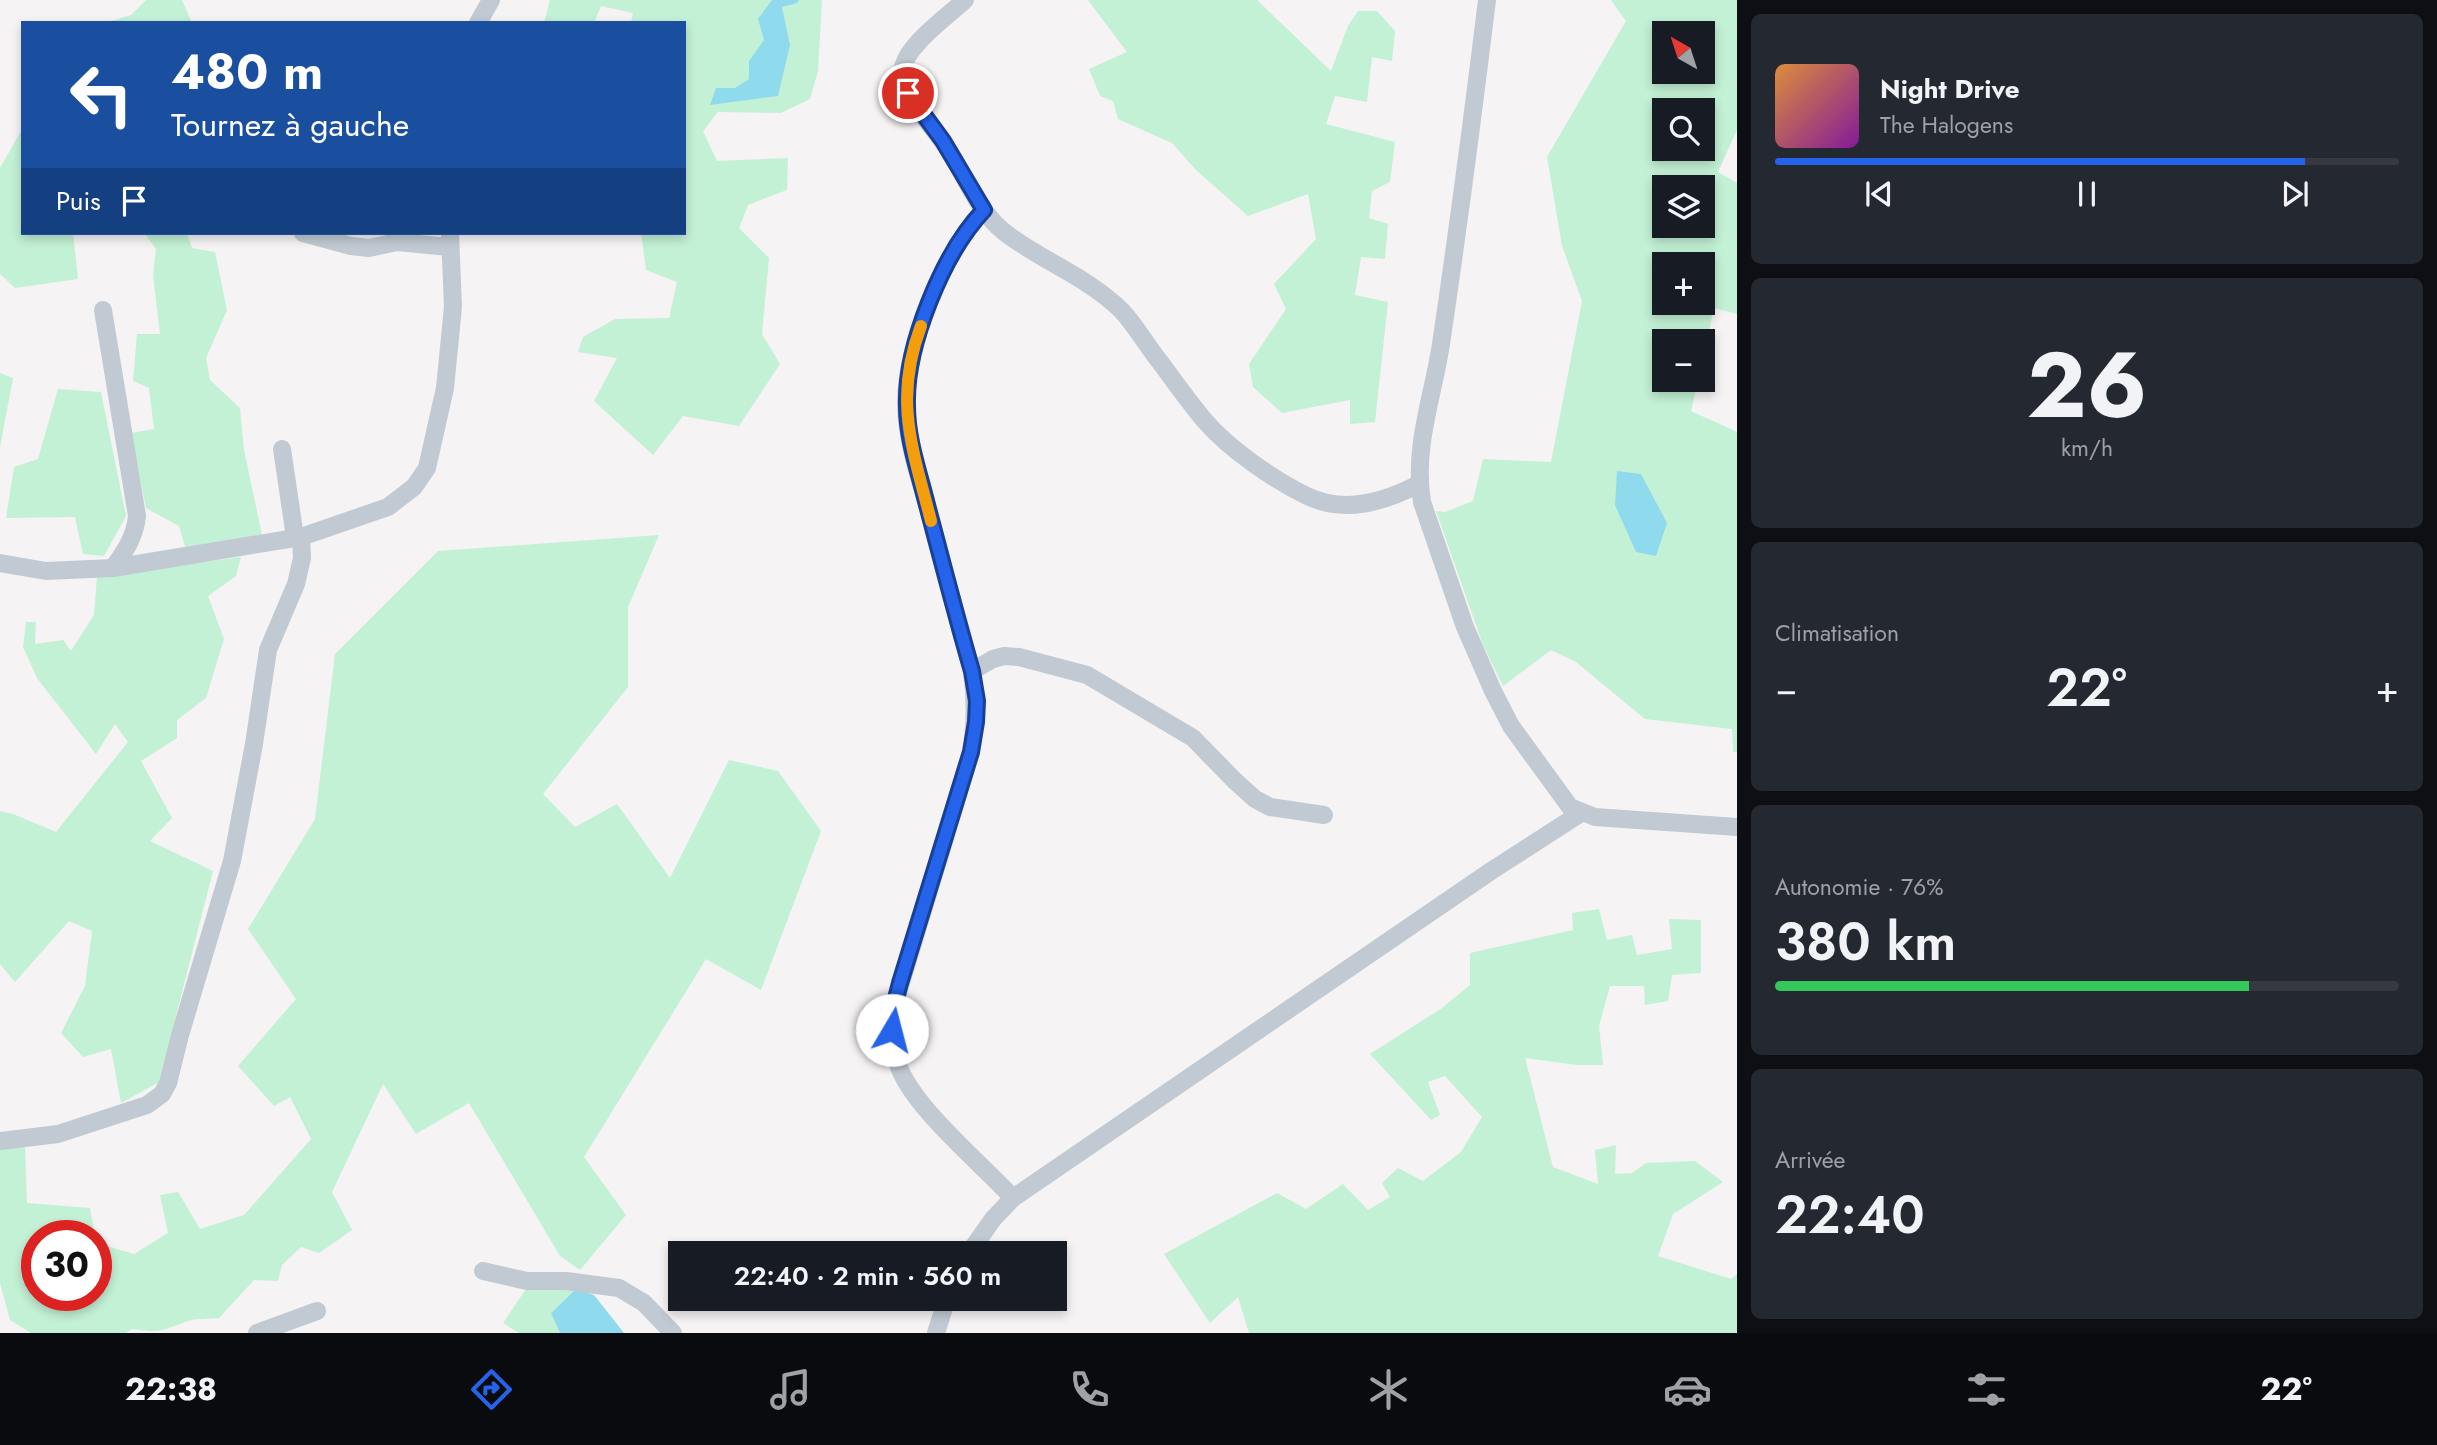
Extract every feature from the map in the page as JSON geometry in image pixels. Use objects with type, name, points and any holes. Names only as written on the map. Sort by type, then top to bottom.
[{"type":"street","points":[[479,21],[491,0]]},
{"type":"street","points":[[965,0],[915,46],[903,69],[908,93],[943,141],[984,210],[1003,231],[1101,293],[1124,312],[1206,422],[1225,442],[1268,472],[1308,496],[1329,504],[1356,506],[1395,496],[1419,484]]},
{"type":"street","points":[[1487,0],[1464,193],[1438,364],[1420,444],[1419,484],[1422,502],[1465,626],[1493,691],[1511,726],[1565,801],[1581,813],[1612,819],[1737,827]]},
{"type":"street","points":[[984,210],[963,234],[919,330],[911,361],[906,406],[911,446],[972,671],[977,701],[971,752],[894,1006],[894,1049],[898,1067],[917,1098],[1013,1198]]},
{"type":"street","points":[[0,563],[46,571],[113,568],[298,537],[388,508],[414,487],[427,468],[445,388],[453,307],[449,240],[397,242],[369,248],[310,235]]},
{"type":"street","points":[[103,310],[137,516],[130,543],[113,568]]},
{"type":"street","points":[[0,1141],[58,1134],[147,1105],[162,1094],[169,1083],[180,1035],[232,861],[268,650],[296,584],[302,558],[282,449]]},
{"type":"street","points":[[972,671],[1004,656],[1019,657],[1087,675],[1193,738],[1255,799],[1270,807],[1324,815]]},
{"type":"street","points":[[978,1241],[993,1219],[1013,1198],[1491,871],[1581,813]]},
{"type":"street","points":[[483,1271],[527,1281],[566,1281],[619,1288],[644,1303],[673,1333]]},
{"type":"street","points":[[257,1333],[317,1311]]},
{"type":"street","points":[[936,1333],[943,1311]]},
{"type":"green space","points":[[146,0],[182,0],[191,21],[112,21],[131,15]]},
{"type":"green space","points":[[550,0],[822,0],[818,71],[810,99],[781,113],[718,112],[703,131],[717,161],[788,158],[787,190],[748,205],[739,228],[769,258],[762,334],[780,364],[739,426],[683,416],[653,455],[594,401],[617,358],[578,352],[583,337],[615,319],[669,318],[677,282],[646,270],[641,235],[686,235],[686,21],[631,21],[633,13],[601,6],[595,21],[545,21]]},
{"type":"green space","points":[[1088,0],[1257,0],[1331,71],[1348,26],[1358,11],[1377,11],[1395,31],[1392,61],[1372,57],[1367,102],[1335,96],[1326,124],[1395,142],[1390,182],[1372,191],[1369,218],[1388,224],[1385,259],[1361,257],[1355,295],[1388,302],[1375,422],[1350,424],[1350,400],[1282,413],[1253,387],[1249,364],[1286,309],[1274,284],[1316,239],[1308,194],[1248,216],[1196,170],[1172,143],[1118,119],[1113,101],[1100,96],[1089,69],[1127,52]]},
{"type":"green space","points":[[1611,0],[1737,0],[1737,130],[1718,172],[1737,183],[1737,314],[1715,308],[1715,252],[1652,252],[1652,315],[1712,315],[1709,329],[1652,329],[1652,392],[1695,392],[1691,411],[1737,432],[1737,752],[1733,752],[1732,729],[1645,719],[1576,662],[1551,650],[1503,686],[1483,645],[1436,511],[1445,512],[1473,501],[1483,459],[1551,462],[1582,301],[1562,246],[1547,157],[1626,21]]},
{"type":"green space","points":[[21,131],[21,235],[73,235],[78,279],[15,288],[0,274],[0,168]]},
{"type":"green space","points":[[146,235],[188,235],[192,248],[215,252],[227,310],[206,358],[210,380],[240,408],[244,450],[262,535],[185,547],[179,526],[146,508],[131,433],[154,429],[149,388],[133,381],[137,334],[160,334],[153,275],[156,249]]},
{"type":"green space","points":[[0,373],[13,378],[0,447]]},
{"type":"green space","points":[[58,389],[101,392],[126,516],[104,556],[83,554],[75,517],[6,518],[14,467],[38,459]]},
{"type":"green space","points":[[659,535],[628,607],[628,687],[543,794],[575,827],[617,804],[670,878],[729,760],[778,771],[821,831],[761,990],[706,959],[584,1157],[626,1215],[580,1270],[560,1256],[469,1103],[416,1134],[383,1084],[332,1192],[352,1230],[319,1253],[301,1247],[282,1265],[278,1281],[254,1280],[219,1318],[193,1320],[160,1330],[132,1329],[126,1333],[31,1333],[10,1320],[0,1283],[0,1148],[25,1146],[27,1203],[90,1208],[92,1220],[21,1220],[21,1311],[112,1311],[112,1248],[134,1254],[168,1233],[160,1195],[178,1192],[200,1229],[244,1215],[311,1139],[290,1097],[274,1106],[238,1066],[296,999],[248,929],[315,819],[335,654],[438,551]]},
{"type":"green space","points":[[241,557],[236,576],[208,596],[224,639],[206,698],[177,720],[177,738],[141,761],[172,818],[150,841],[213,871],[159,1082],[121,1103],[111,1049],[83,1057],[61,1033],[85,986],[92,931],[69,921],[15,982],[0,964],[0,811],[56,832],[128,742],[115,724],[96,754],[37,678],[23,647],[26,622],[36,622],[35,644],[63,640],[71,651],[94,615],[97,577]]},
{"type":"green space","points":[[1599,909],[1607,940],[1632,935],[1637,955],[1672,949],[1669,919],[1701,920],[1701,973],[1672,975],[1668,1001],[1645,1005],[1644,986],[1610,986],[1599,1026],[1603,1065],[1577,1065],[1525,1058],[1553,1167],[1598,1184],[1595,1150],[1616,1145],[1615,1174],[1632,1173],[1646,1163],[1695,1161],[1723,1182],[1673,1214],[1658,1256],[1731,1279],[1737,1274],[1737,1333],[1249,1333],[1238,1297],[1210,1323],[1164,1254],[1277,1193],[1306,1209],[1343,1184],[1368,1210],[1390,1197],[1382,1183],[1398,1168],[1423,1181],[1461,1152],[1482,1117],[1445,1076],[1428,1082],[1440,1115],[1431,1120],[1370,1054],[1442,1008],[1470,985],[1470,953],[1573,930],[1572,913]]},
{"type":"green space","points":[[526,1289],[576,1289],[551,1313],[560,1333],[519,1333],[503,1323]]},
{"type":"water","points":[[772,0],[799,0],[782,7],[790,45],[778,96],[710,105],[716,88],[735,88],[749,79],[749,61],[764,40],[758,19]]},
{"type":"water","points":[[1617,471],[1641,474],[1667,523],[1656,556],[1636,552],[1615,505]]},
{"type":"water","points":[[576,1289],[594,1295],[624,1333],[560,1333],[551,1313]]},
{"type":"slow traffic","points":[[921,326],[911,361],[906,406],[911,446],[931,521]]},
{"type":"route","points":[[892,1030],[900,983],[971,752],[977,701],[972,671],[911,446],[906,406],[911,361],[919,330],[963,234],[984,210],[943,141],[908,93]]}]
